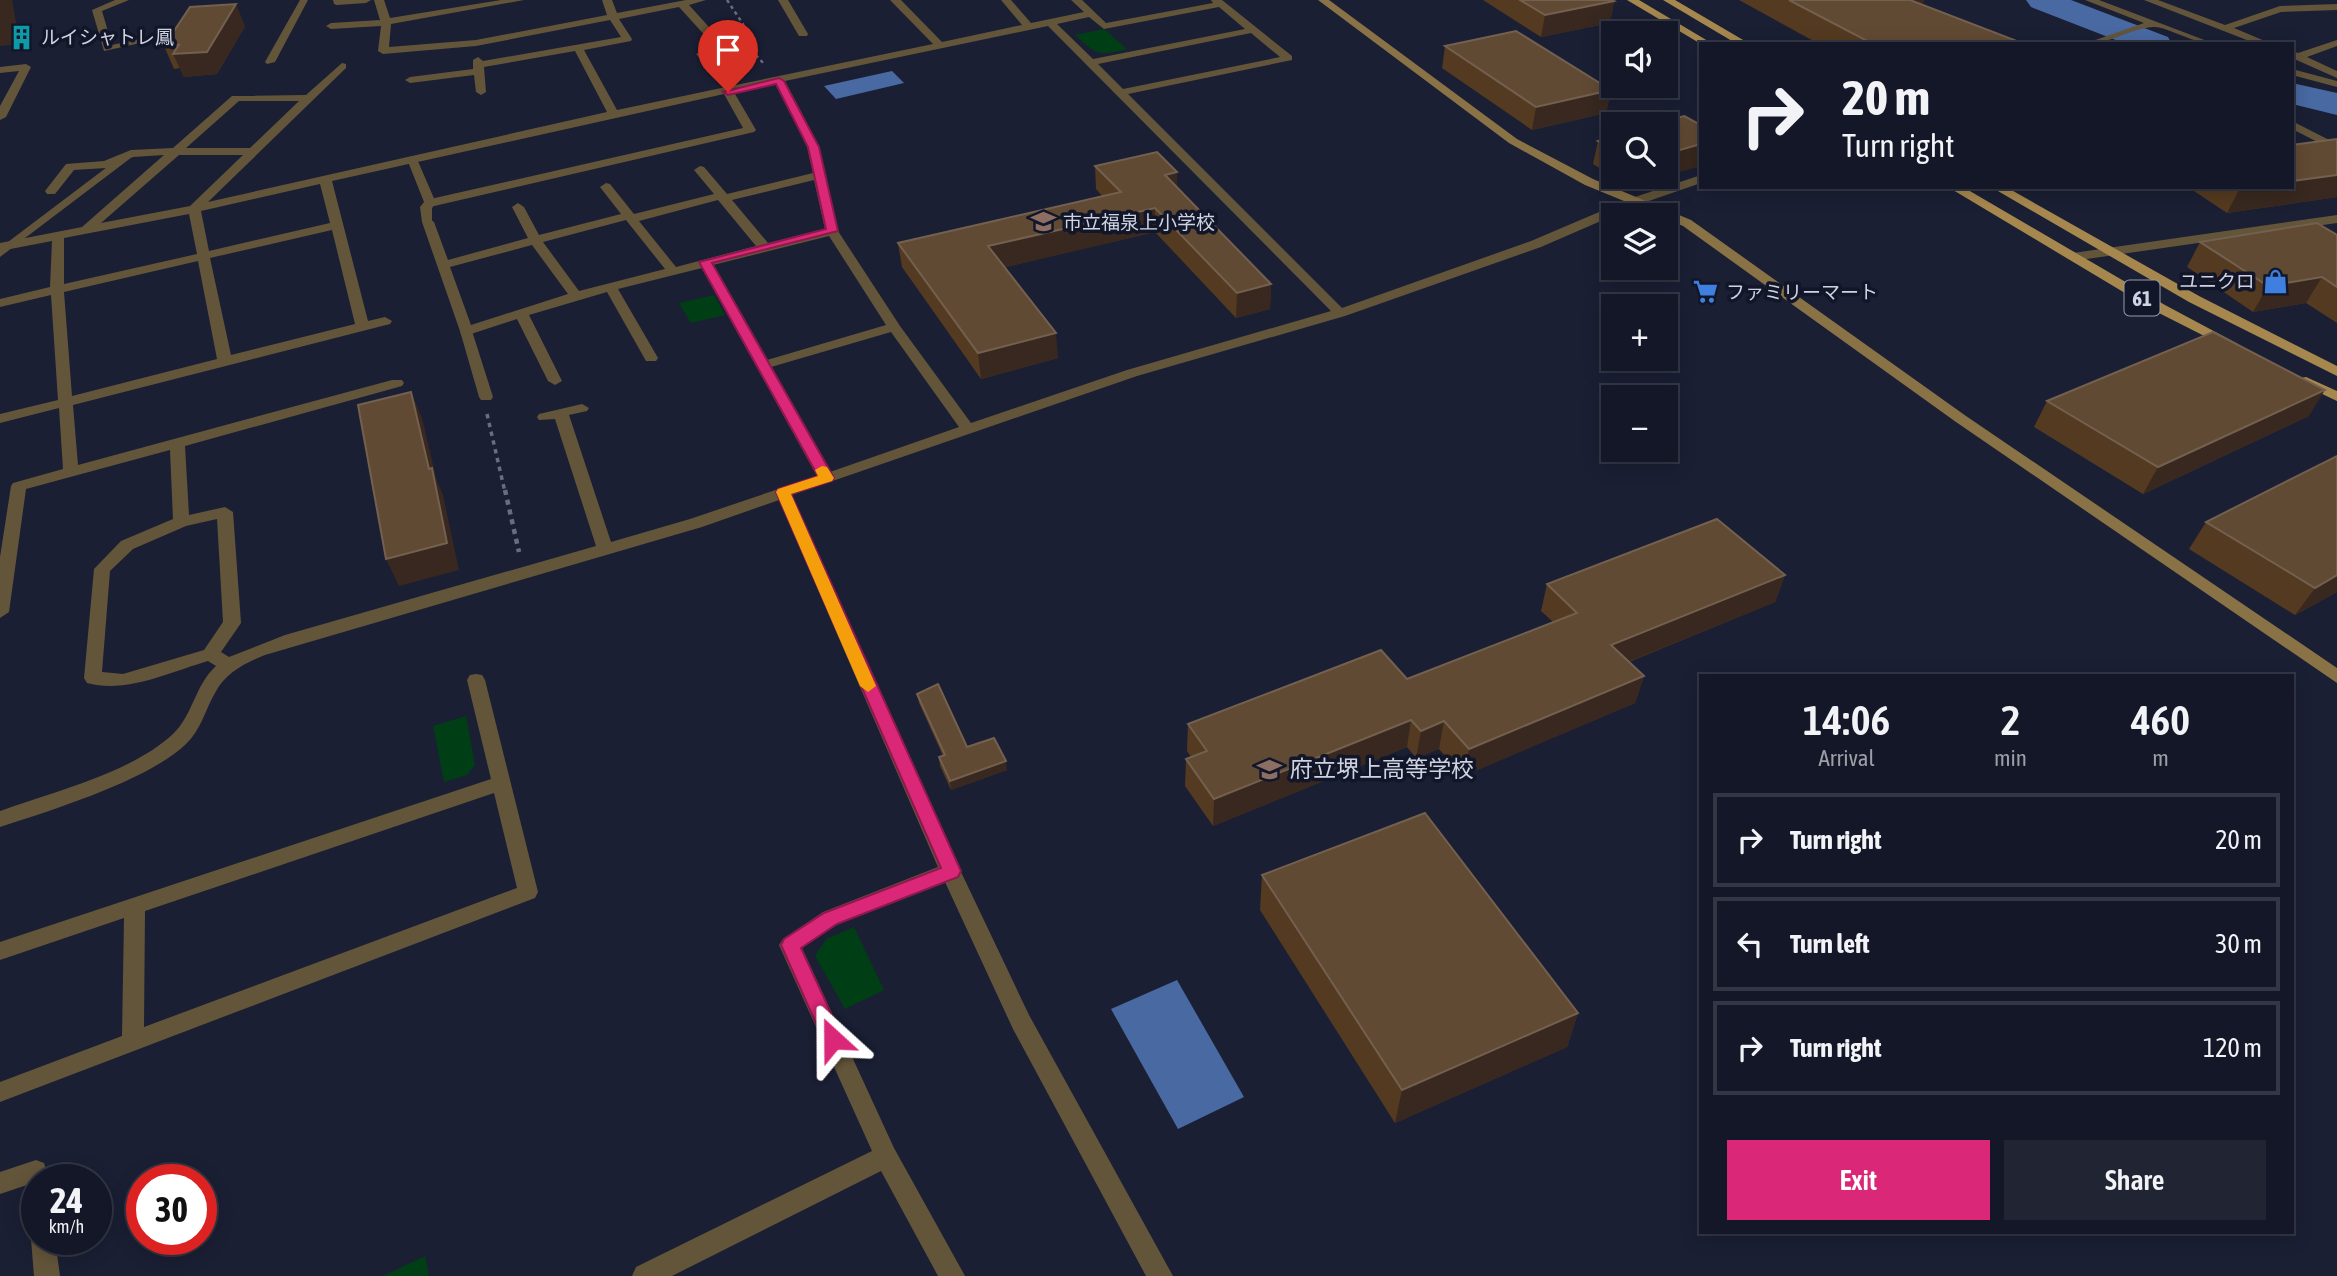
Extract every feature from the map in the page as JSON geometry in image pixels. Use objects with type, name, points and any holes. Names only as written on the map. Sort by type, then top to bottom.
[{"type":"main road","points":[[1632,0],[1705,42]]},
{"type":"main road","points":[[1668,0],[1742,42]]},
{"type":"main road","name":"61","points":[[1957,189],[2160,309],[2242,350]]},
{"type":"main road","name":"61","points":[[2000,189],[2110,252],[2337,372]]},
{"type":"main road","points":[[2290,373],[2337,397]]},
{"type":"street","points":[[121,0],[97,10],[108,49],[172,35]]},
{"type":"street","points":[[338,2],[366,0]]},
{"type":"street","points":[[379,0],[386,22],[383,51],[460,26],[472,4],[519,0]]},
{"type":"street","points":[[410,80],[627,39],[612,17],[607,0]]},
{"type":"street","points":[[476,43],[701,0]]},
{"type":"street","points":[[783,0],[803,34]]},
{"type":"street","points":[[895,0],[940,45]]},
{"type":"street","points":[[1006,0],[1028,26]]},
{"type":"street","points":[[1076,0],[1104,26],[1218,2],[1288,58],[1118,93]]},
{"type":"street","points":[[1323,0],[1513,141],[1589,183],[1687,223],[1961,419],[2337,677]]},
{"type":"street","points":[[2090,0],[2151,25],[2204,42]]},
{"type":"street","points":[[2149,0],[2262,42]]},
{"type":"street","points":[[682,4],[714,39]]},
{"type":"street","points":[[2225,28],[2280,9],[2337,7]]},
{"type":"street","points":[[4,249],[614,114],[1091,13]]},
{"type":"street","points":[[2096,42],[2185,13]]},
{"type":"street","points":[[331,26],[386,22],[460,26],[476,43],[481,92]]},
{"type":"street","points":[[1050,22],[1093,62],[1118,93],[1340,313]]},
{"type":"street","points":[[1093,62],[1253,30]]},
{"type":"street","points":[[2296,55],[2337,43]]},
{"type":"street","points":[[578,48],[614,114]]},
{"type":"street","points":[[430,203],[750,130],[732,91],[701,54]]},
{"type":"street","points":[[2296,55],[2337,75]]},
{"type":"street","points":[[194,209],[342,66]]},
{"type":"street","points":[[0,70],[26,67],[3,105],[0,117]]},
{"type":"street","points":[[2294,73],[2337,84]]},
{"type":"street","points":[[779,81],[813,147],[832,231],[894,327],[969,431]]},
{"type":"street","points":[[83,232],[236,98],[310,98]]},
{"type":"street","points":[[2294,125],[2337,149]]},
{"type":"street","points":[[51,191],[70,167],[106,164],[131,154],[175,151],[253,152]]},
{"type":"street","points":[[700,170],[763,246]]},
{"type":"street","points":[[442,265],[629,218],[820,175]]},
{"type":"street","points":[[325,179],[362,326]]},
{"type":"street","points":[[0,820],[139,765],[168,748],[186,734],[212,682],[248,654],[291,639],[696,523],[1132,373],[1340,313],[1536,244],[1636,201],[1699,179]]},
{"type":"street","points":[[606,187],[672,270]]},
{"type":"street","points":[[518,207],[536,241],[576,296]]},
{"type":"street","points":[[194,209],[225,362]]},
{"type":"street","points":[[2073,257],[2337,219]]},
{"type":"street","points":[[428,222],[466,331],[576,296],[763,246],[832,231]]},
{"type":"street","points":[[0,303],[338,225]]},
{"type":"street","points":[[58,237],[57,290],[71,471]]},
{"type":"street","points":[[705,262],[827,478]]},
{"type":"street","points":[[611,288],[651,358]]},
{"type":"street","points":[[521,313],[555,381]]},
{"type":"street","points":[[0,419],[385,321]]},
{"type":"street","points":[[764,365],[894,327]]},
{"type":"street","points":[[0,612],[19,486],[397,383]]},
{"type":"street","points":[[544,417],[582,408]]},
{"type":"street","points":[[561,413],[606,549]]},
{"type":"street","points":[[177,443],[181,522]]},
{"type":"street","points":[[783,492],[1021,1022],[1160,1276]]},
{"type":"street","points":[[225,512],[232,622],[210,654],[123,680],[93,678],[102,569],[127,545],[181,522],[225,512]]},
{"type":"street","points":[[210,654],[230,666]]},
{"type":"street","points":[[0,1092],[528,892],[476,680]]},
{"type":"street","points":[[0,951],[501,783]]},
{"type":"street","points":[[951,871],[830,918],[790,945],[886,1156],[952,1276]]},
{"type":"street","points":[[133,1042],[135,906]]},
{"type":"street","points":[[645,1276],[886,1156]]},
{"type":"street","points":[[0,1183],[21,1176]]},
{"type":"street","points":[[45,1255],[47,1276]]},
{"type":"lane","points":[[270,62],[304,0]]},
{"type":"lane","points":[[4,249],[131,154]]},
{"type":"lane","points":[[412,159],[430,203],[426,207],[428,222]]},
{"type":"lane","points":[[466,331],[486,397]]},
{"type":"path","points":[[727,0],[743,24],[751,50],[779,81]]},
{"type":"path","points":[[486,397],[484,400],[521,559],[529,571]]},
{"type":"green space","points":[[1104,29],[1127,49],[1110,53],[1098,52],[1075,35]]},
{"type":"green space","points":[[714,295],[725,315],[691,323],[679,303]]},
{"type":"green space","points":[[466,716],[475,765],[467,775],[444,782],[433,726]]},
{"type":"green space","points":[[854,927],[884,990],[845,1009],[815,956],[826,939]]},
{"type":"green space","points":[[425,1256],[429,1276],[383,1276]]},
{"type":"water","points":[[892,71],[904,83],[836,99],[824,86]]},
{"type":"water","points":[[1177,980],[1244,1097],[1178,1129],[1111,1009]]},
{"type":"building","points":[[1520,0],[1612,0],[1614,1],[1545,15]]},
{"type":"building","points":[[1789,0],[1910,0],[2017,41],[2015,42],[1869,42]]},
{"type":"building","points":[[236,4],[207,52],[173,54],[179,45],[164,46],[190,7]]},
{"type":"building","points":[[1516,31],[1601,84],[1601,92],[1536,107],[1445,46]]},
{"type":"building","points":[[1684,116],[1699,124],[1699,145],[1678,151],[1678,118]]},
{"type":"building","points":[[2337,139],[2337,175],[2294,181],[2294,145]]},
{"type":"building","points":[[1157,152],[1177,172],[1165,175],[1271,284],[1237,293],[1155,208],[988,246],[1056,333],[978,353],[898,243],[1121,192],[1095,166]]},
{"type":"building","points":[[2317,223],[2337,235],[2337,287],[2322,277],[2268,286],[2200,242]]},
{"type":"building","points":[[2213,332],[2325,390],[2158,467],[2047,401]]},
{"type":"building","points":[[411,392],[429,469],[432,468],[447,543],[386,559],[358,405]]},
{"type":"building","points":[[2337,456],[2337,575],[2315,588],[2206,522]]},
{"type":"building","points":[[1717,519],[1785,575],[1611,645],[1644,676],[1469,749],[1444,721],[1421,731],[1411,720],[1214,799],[1186,759],[1207,751],[1188,724],[1381,650],[1407,679],[1577,613],[1547,584]]},
{"type":"building","points":[[938,684],[967,747],[994,738],[1006,761],[950,781],[939,757],[945,755],[917,694]]},
{"type":"building","points":[[1425,813],[1578,1013],[1402,1090],[1262,875]]},
{"type":"waterway","points":[[2042,0],[2151,42]]},
{"type":"waterway","points":[[2294,93],[2337,104]]},
{"type":"slow traffic","points":[[822,470],[827,478],[783,492],[868,686]]},
{"type":"place","name":"ルイシャトレ鳳","points":[[21,37]]},
{"type":"place","name":"市立福泉上小学校","points":[[1043,222]]},
{"type":"place","name":"ユニクロ","points":[[2275,281]]},
{"type":"place","name":"ファミリーマート","points":[[1706,292]]},
{"type":"place","name":"府立堺上高等学校","points":[[1270,769]]},
{"type":"route","points":[[728,92],[779,81],[813,147],[832,231],[705,262],[827,478],[783,492],[951,871],[830,918],[790,945],[833,1039]]}]
